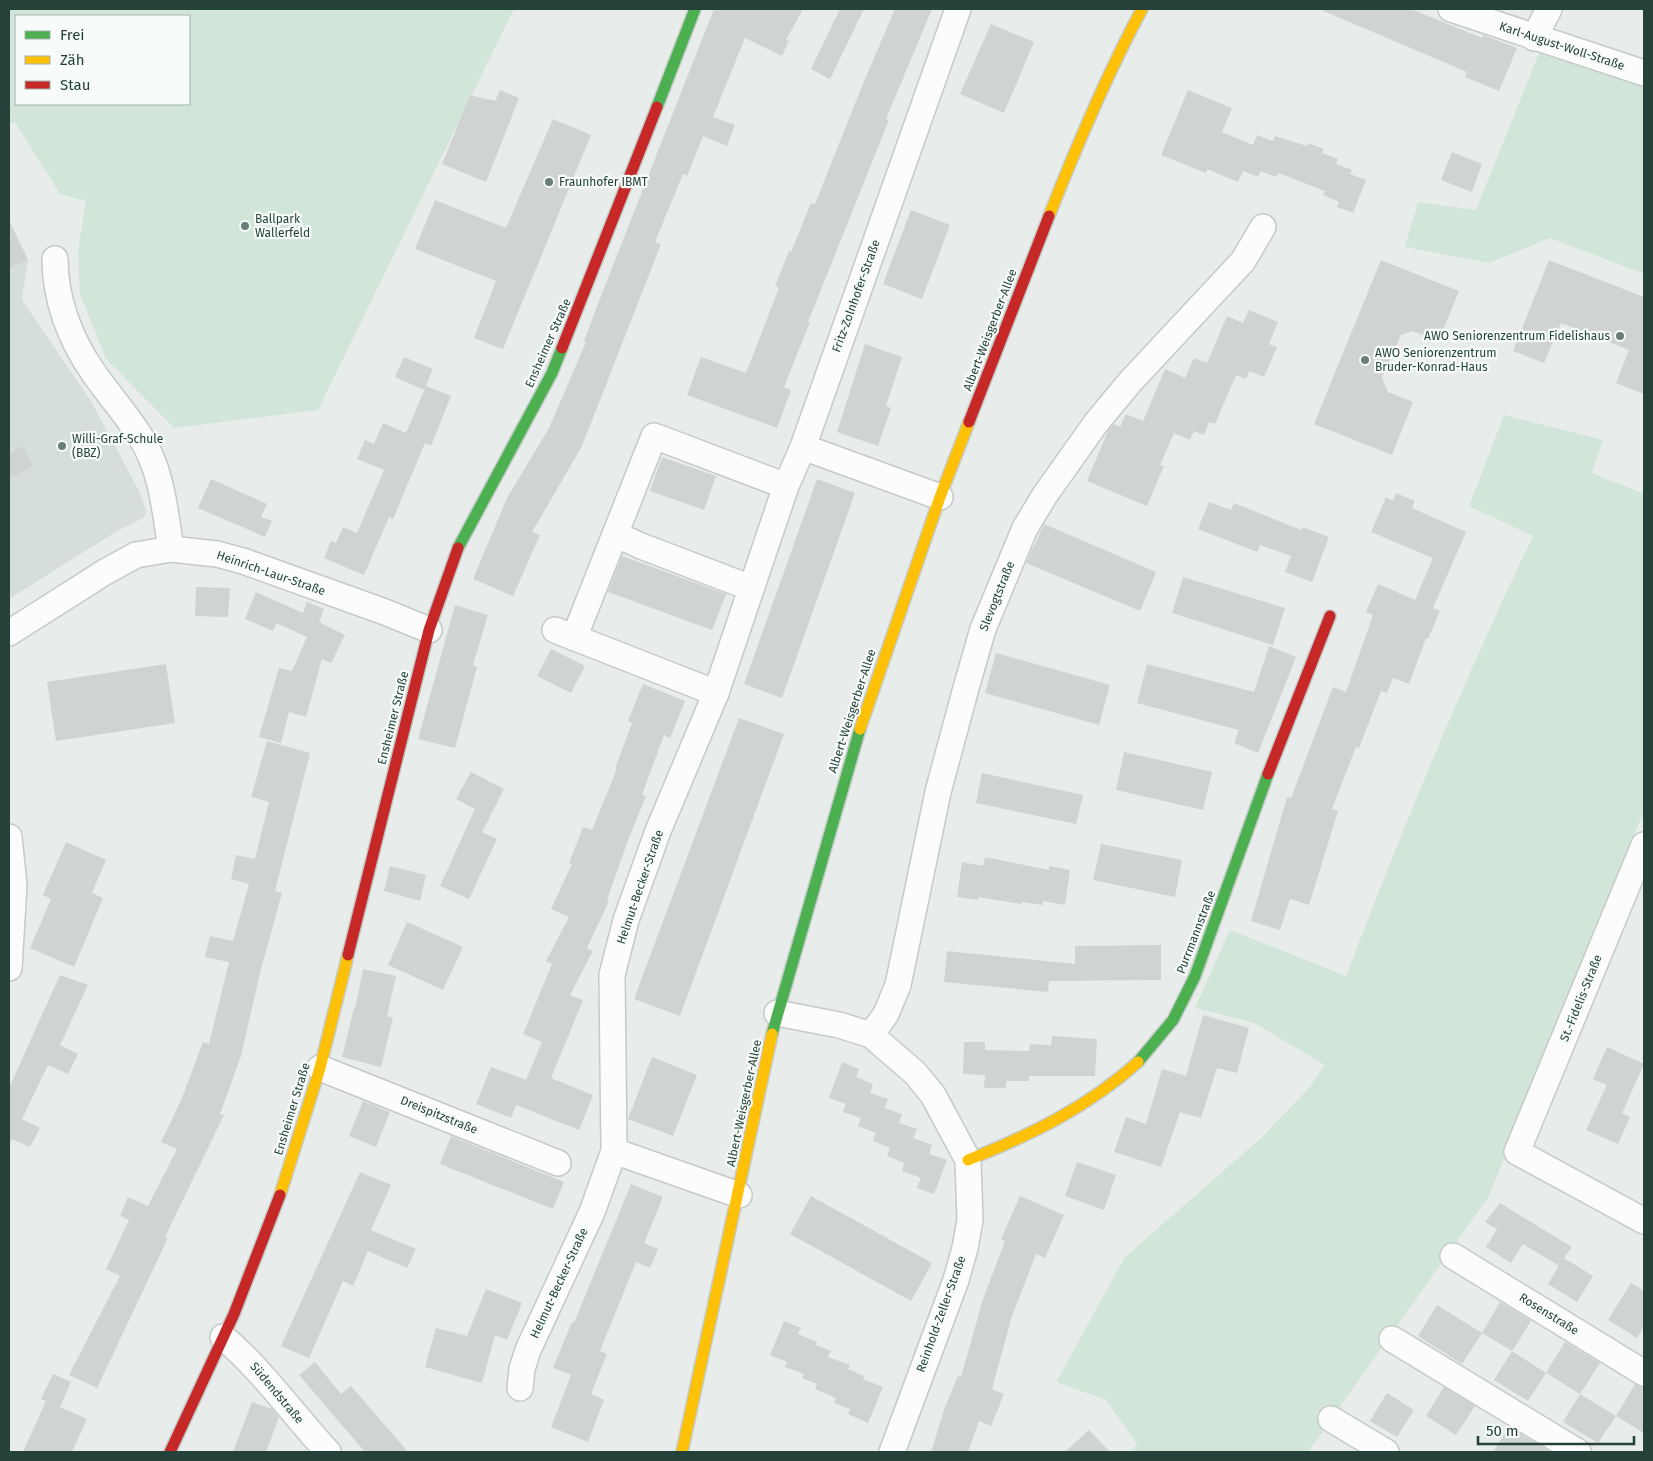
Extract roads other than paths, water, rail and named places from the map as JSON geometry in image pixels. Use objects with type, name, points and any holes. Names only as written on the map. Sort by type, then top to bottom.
[{"type":"street","name":"Ensheimer Straße","points":[[170,1452],[223,1337],[274,1214],[320,1068],[429,630],[459,546],[552,373],[606,243],[695,9]]},
{"type":"street","name":"Fritz-Zolnhofer-Straße","points":[[803,447],[958,9]]},
{"type":"street","name":"Albert-Weisgerber-Allee","points":[[682,1452],[777,1013],[854,747],[940,497],[1073,155],[1120,49],[1142,9]]},
{"type":"street","name":"Karl-August-Woll-Straße","points":[[1451,9],[1644,73]]},
{"type":"street","points":[[1534,38],[1549,9]]},
{"type":"street","name":"Slevogtstraße","points":[[870,1035],[886,1014],[898,985],[938,792],[966,688],[983,629],[1025,528],[1045,494],[1096,423],[1130,382],[1243,261],[1264,227]]},
{"type":"street","points":[[55,259],[62,314],[91,370],[141,437],[154,465],[164,504],[171,549]]},
{"type":"street","points":[[716,693],[565,634],[593,586],[654,436],[786,486]]},
{"type":"street","name":"Helmut-Becker-Straße","points":[[520,1388],[522,1369],[528,1350],[592,1212],[614,1150],[612,976],[626,920],[658,831],[716,693],[786,486],[803,447]]},
{"type":"street","points":[[803,447],[940,497]]},
{"type":"street","points":[[615,534],[641,546],[751,588]]},
{"type":"street","name":"Heinrich-Laur-Straße","points":[[9,633],[129,559],[171,549],[217,554],[243,561],[429,630]]},
{"type":"street","name":"Purrmannstraße","points":[[968,1160],[1047,1128],[1099,1096],[1158,1040],[1177,1011],[1206,949],[1263,788],[1330,616]]},
{"type":"street","points":[[9,837],[14,885],[9,968]]},
{"type":"street","name":"St.-Fidelis-Straße","points":[[1644,844],[1517,1152],[1644,1221]]},
{"type":"street","name":"Reinhold-Zeller-Straße","points":[[777,1013],[839,1025],[870,1035],[916,1073],[933,1095],[968,1160],[970,1220],[965,1248],[956,1280],[892,1452]]},
{"type":"street","name":"Dreispitzstraße","points":[[320,1068],[558,1163]]},
{"type":"street","points":[[614,1150],[738,1195]]},
{"type":"street","name":"Rosenstraße","points":[[1453,1256],[1644,1373]]},
{"type":"street","name":"Südendstraße","points":[[223,1337],[246,1356],[328,1452]]},
{"type":"street","points":[[1392,1339],[1578,1452]]},
{"type":"street","points":[[1331,1419],[1386,1452]]},
{"type":"place","name":"Fraunhofer IBMT","points":[[549,182]]},
{"type":"place","name":"Ballpark Wallerfeld","points":[[245,226]]},
{"type":"place","name":"AWO Seniorenzentrum Fidelishaus","points":[[1620,336]]},
{"type":"place","name":"AWO Seniorenzentrum Bruder-Konrad-Haus","points":[[1365,360]]},
{"type":"place","name":"Willi-Graf-Schule (BBZ)","points":[[62,446]]}]
